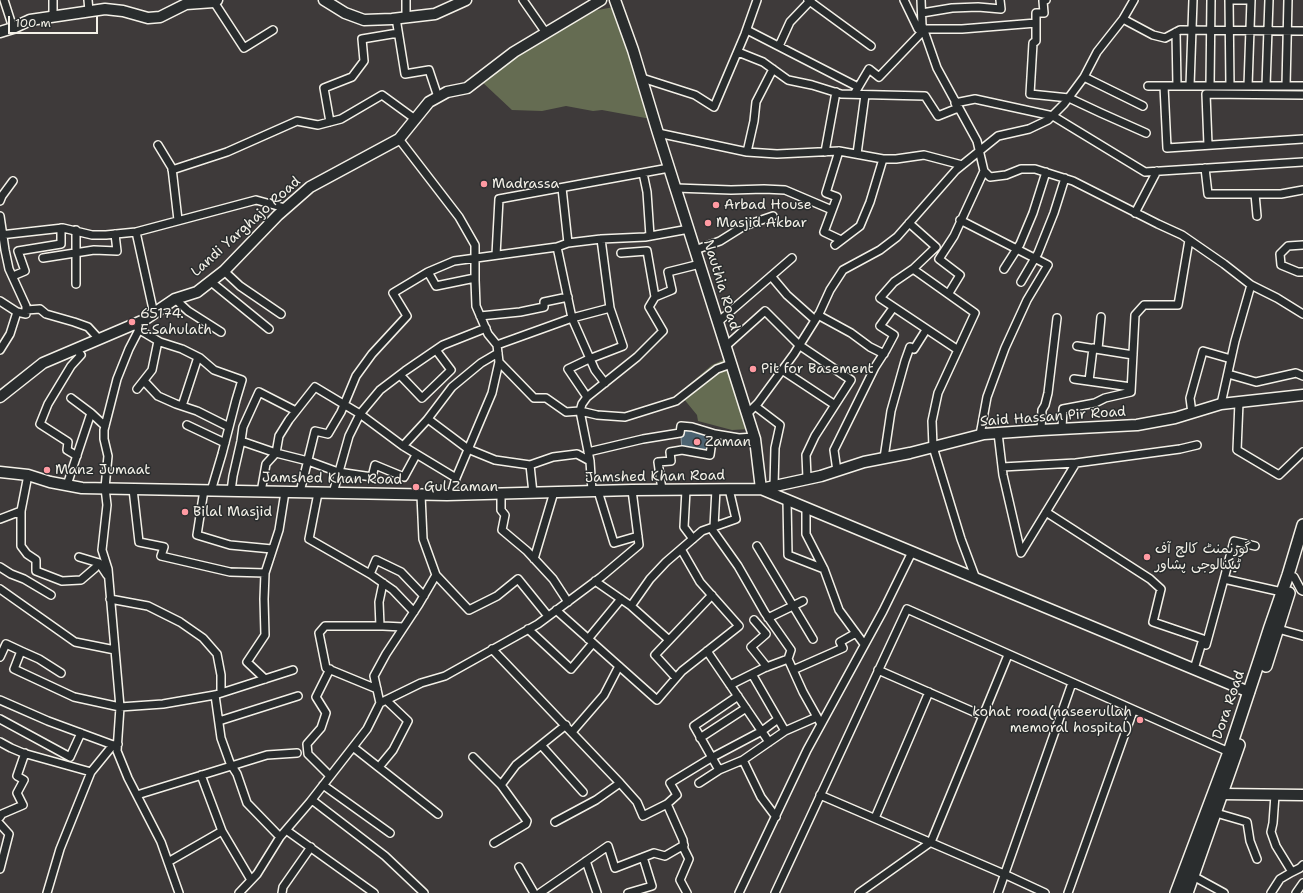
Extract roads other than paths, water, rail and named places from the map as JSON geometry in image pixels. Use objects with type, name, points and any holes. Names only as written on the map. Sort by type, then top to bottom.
[{"type":"main road","name":"Dora Road","points":[[1176,893],[1218,793],[1229,752],[1249,692],[1274,628],[1282,592],[1291,576],[1303,525]]},
{"type":"main road","points":[[1187,893],[1216,814],[1218,793],[1291,576],[1303,548]]},
{"type":"street","points":[[4,0],[13,28]]},
{"type":"street","points":[[53,0],[53,16]]},
{"type":"street","points":[[88,0],[89,12]]},
{"type":"street","points":[[324,0],[345,13],[364,20],[435,14],[466,0]]},
{"type":"street","points":[[406,0],[406,17]]},
{"type":"street","points":[[522,0],[546,33]]},
{"type":"street","name":"Landi Yarghajo Road","points":[[0,396],[43,363],[144,320],[174,299],[196,292],[224,271],[284,208],[310,187],[399,139],[429,102],[447,92],[467,88],[514,52],[546,33],[586,4],[601,0]]},
{"type":"street","name":"Nauthia Road","points":[[615,0],[642,78],[754,436],[761,489]]},
{"type":"street","points":[[642,78],[695,95],[714,107],[738,52],[757,0]]},
{"type":"street","points":[[779,46],[790,22],[809,0],[871,46]]},
{"type":"street","points":[[904,0],[918,29],[924,30],[1036,23]]},
{"type":"street","points":[[921,0],[924,30],[937,68],[977,141],[984,171],[990,177],[1006,175],[1021,169],[1035,169],[1073,180],[1135,213],[1182,235],[1224,264],[1251,286],[1277,298],[1303,314]]},
{"type":"street","points":[[922,13],[952,8],[978,7],[1001,9],[1000,0]]},
{"type":"street","points":[[1046,0],[1043,1],[1044,13],[1036,14],[1036,41],[1033,43],[1030,94],[1069,98],[1146,132]]},
{"type":"street","points":[[747,414],[755,406],[799,345],[817,317],[830,290],[842,270],[880,250],[897,237],[956,170],[998,136],[1029,129],[1053,116],[1069,98],[1084,77],[1097,52],[1123,18],[1134,0]]},
{"type":"street","points":[[1190,86],[1193,0]]},
{"type":"street","points":[[1210,86],[1211,0]]},
{"type":"street","points":[[1230,86],[1231,0],[1251,0],[1248,86]]},
{"type":"street","points":[[1266,86],[1269,0]]},
{"type":"street","points":[[1286,86],[1288,0]]},
{"type":"street","points":[[0,32],[30,20],[53,16],[105,9],[122,11],[148,18],[160,17],[186,4],[216,1],[244,48],[273,30]]},
{"type":"street","points":[[396,18],[406,74],[428,70],[438,97]]},
{"type":"street","points":[[1123,18],[1153,35],[1165,38],[1180,30],[1303,31]]},
{"type":"street","points":[[746,30],[858,87]]},
{"type":"street","points":[[854,94],[869,69],[879,77],[924,30]]},
{"type":"street","points":[[1176,32],[1177,86]]},
{"type":"street","points":[[330,122],[324,88],[352,77],[364,61],[362,39],[398,33]]},
{"type":"street","points":[[738,52],[763,62],[788,80],[836,92],[865,95],[924,96],[938,116],[956,105],[975,99],[1053,116],[1145,172],[1303,162]]},
{"type":"street","points":[[747,152],[754,121],[756,102],[773,69]]},
{"type":"street","points":[[1084,77],[1143,106]]},
{"type":"street","points":[[1148,86],[1303,86]]},
{"type":"street","points":[[1164,86],[1167,148],[1303,139]]},
{"type":"street","points":[[825,152],[836,92]]},
{"type":"street","points":[[1208,145],[1206,94],[1303,95]]},
{"type":"street","points":[[172,170],[227,152],[297,121],[318,125],[341,119],[382,95],[415,119]]},
{"type":"street","points":[[857,154],[865,95]]},
{"type":"street","points":[[658,133],[747,152],[777,154],[839,151],[883,159],[896,159],[924,155],[962,165]]},
{"type":"street","points":[[399,139],[459,217],[475,245],[474,278],[476,306],[486,328],[497,345],[499,362],[492,393],[456,478],[451,495]]},
{"type":"street","points":[[158,145],[172,170],[178,220]]},
{"type":"street","points":[[839,151],[826,193],[837,197],[824,232],[841,240]]},
{"type":"street","points":[[835,245],[860,226],[870,202],[883,159]]},
{"type":"street","points":[[496,255],[499,199],[669,168]]},
{"type":"street","points":[[1205,168],[1208,194],[1281,194],[1303,190]]},
{"type":"street","points":[[949,293],[960,275],[939,259],[954,236],[960,220],[984,171]]},
{"type":"street","points":[[1135,213],[1158,171]]},
{"type":"street","points":[[1004,269],[1017,248],[1033,213],[1046,172]]},
{"type":"street","points":[[643,173],[647,192],[650,236]]},
{"type":"street","points":[[1021,282],[1035,258],[1054,214],[1065,178]]},
{"type":"street","points":[[0,201],[13,181]]},
{"type":"street","points":[[562,188],[568,243]]},
{"type":"street","points":[[676,188],[785,190],[832,210]]},
{"type":"street","points":[[1255,194],[1257,216]]},
{"type":"street","points":[[1,235],[61,228],[76,230],[89,235],[136,232],[256,200],[284,208]]},
{"type":"street","points":[[0,216],[1,235],[9,269],[26,306],[26,314],[17,312],[0,302]]},
{"type":"street","points":[[695,250],[720,241],[744,226],[773,216]]},
{"type":"street","points":[[960,220],[1048,265],[1027,300],[1005,348],[987,397],[980,435]]},
{"type":"street","points":[[909,223],[936,247],[913,269],[894,282],[880,298],[958,350]]},
{"type":"street","points":[[13,276],[25,271],[18,251],[61,244],[61,228]]},
{"type":"street","points":[[300,492],[315,431],[328,434],[344,404],[356,376],[372,354],[407,316],[393,293],[428,272],[454,261],[558,247],[568,243],[650,236],[689,229]]},
{"type":"street","points":[[76,230],[76,284]]},
{"type":"street","points":[[136,232],[154,314]]},
{"type":"street","points":[[43,258],[94,250],[117,251],[115,234]]},
{"type":"street","points":[[587,397],[568,369],[623,346],[610,308],[601,239]]},
{"type":"street","points":[[1062,428],[1063,409],[1095,403],[1105,398],[1131,392],[1135,315],[1144,305],[1178,305],[1189,240]]},
{"type":"street","points":[[1303,245],[1288,246],[1280,254],[1281,265],[1298,272],[1303,272]]},
{"type":"street","points":[[558,247],[572,318],[595,370],[605,383]]},
{"type":"street","points":[[621,253],[647,251],[655,297]]},
{"type":"street","points":[[718,322],[792,258]]},
{"type":"street","points":[[638,536],[614,543],[595,491],[580,411],[582,404],[587,397],[637,357],[663,331],[649,307],[655,297],[672,290],[668,272],[700,264]]},
{"type":"street","points":[[913,269],[949,293],[975,313],[938,393],[932,420],[933,447],[961,539],[976,579]]},
{"type":"street","points":[[224,271],[240,286],[280,314]]},
{"type":"street","points":[[428,272],[436,286],[474,278]]},
{"type":"street","points":[[771,276],[788,295],[817,317],[851,334],[870,347],[884,354]]},
{"type":"street","points":[[210,281],[269,329]]},
{"type":"street","points":[[1221,404],[1231,359],[1251,286]]},
{"type":"street","points":[[480,316],[520,312],[544,307],[544,302],[568,297]]},
{"type":"street","points":[[174,299],[188,311],[221,332]]},
{"type":"street","points":[[497,345],[572,318],[610,308]]},
{"type":"street","points":[[837,471],[834,450],[894,335],[880,326],[893,308]]},
{"type":"street","points":[[26,310],[40,309],[46,314],[74,322],[88,328],[99,339]]},
{"type":"street","points":[[726,346],[765,311],[799,345],[851,380],[815,436],[806,455],[808,478]]},
{"type":"street","points":[[0,350],[10,334],[17,312]]},
{"type":"street","points":[[1089,381],[1101,317]]},
{"type":"street","points":[[1041,430],[1042,410],[1048,393],[1057,318]]},
{"type":"street","points":[[144,320],[138,329],[118,379],[105,426],[104,439],[108,456],[105,488],[107,505],[102,550],[108,569],[120,707],[115,745],[137,795],[161,842],[179,893]]},
{"type":"street","points":[[333,493],[349,436],[360,414],[380,390],[400,374],[443,345],[486,328]]},
{"type":"street","points":[[138,329],[158,341],[182,349],[198,357],[214,370],[242,380],[225,443],[208,490],[197,535],[230,545],[272,549]]},
{"type":"street","points":[[884,458],[891,411],[905,361],[910,347],[914,349],[926,330]]},
{"type":"street","points":[[137,389],[152,370],[158,341]]},
{"type":"street","points":[[1077,346],[1133,355]]},
{"type":"street","points":[[76,349],[81,355],[71,366],[48,404],[40,424],[68,442],[67,450],[77,456]]},
{"type":"street","points":[[400,374],[422,398],[451,370],[436,350]]},
{"type":"street","points":[[1192,413],[1190,398],[1203,351],[1231,359]]},
{"type":"street","points":[[403,446],[428,419],[452,387],[482,363],[498,353]]},
{"type":"street","points":[[182,406],[198,357]]},
{"type":"street","points":[[499,362],[534,398],[546,398],[566,412],[580,411],[597,415],[625,416],[676,401],[717,369],[731,364]]},
{"type":"street","points":[[782,370],[835,405]]},
{"type":"street","points":[[1228,374],[1256,382],[1296,373],[1303,376]]},
{"type":"street","points":[[1074,379],[1131,387]]},
{"type":"street","points":[[144,381],[158,396],[197,411],[229,427]]},
{"type":"street","points":[[261,492],[266,464],[276,453],[280,436],[296,411],[316,387],[360,414],[403,446],[456,478]]},
{"type":"street","points":[[231,491],[236,457],[242,441],[243,427],[259,392],[296,411]]},
{"type":"street","name":"Said Hassan Pir Road","points":[[761,489],[837,471],[864,462],[980,435],[1062,428],[1138,425],[1175,418],[1221,404],[1303,395]]},
{"type":"street","points":[[71,398],[105,426]]},
{"type":"street","points":[[1239,402],[1237,450],[1279,475],[1303,452]]},
{"type":"street","points":[[755,406],[780,425],[775,448],[774,486]]},
{"type":"street","points":[[67,485],[91,413]]},
{"type":"street","points":[[428,419],[468,449],[495,460],[530,465],[553,457],[576,454],[590,461]]},
{"type":"street","points":[[187,425],[225,443]]},
{"type":"street","points":[[588,452],[644,439],[680,433],[681,426],[692,427],[713,434],[740,438],[754,436]]},
{"type":"street","points":[[998,433],[1002,467],[1021,553],[1076,463]]},
{"type":"street","points":[[662,490],[658,462],[671,461],[670,452],[682,450],[710,455],[713,434]]},
{"type":"street","points":[[242,441],[276,453],[308,461],[338,472],[372,477],[376,465],[404,476],[416,454]]},
{"type":"street","points":[[1002,467],[1076,463],[1180,449],[1197,445]]},
{"type":"street","points":[[530,465],[533,493]]},
{"type":"street","name":"Jamshed Khan Road","points":[[0,472],[28,475],[50,482],[82,488],[261,492],[451,495],[632,490],[761,489]]},
{"type":"street","points":[[28,475],[21,511],[22,546],[27,554],[36,560],[36,571],[62,581],[81,580],[99,563]]},
{"type":"street","points":[[133,489],[139,542],[164,547],[161,556],[230,572],[265,573]]},
{"type":"street","points":[[716,489],[712,527],[738,566],[768,618],[791,650],[788,659],[821,724]]},
{"type":"street","points":[[630,606],[650,579],[702,531],[736,519],[729,489]]},
{"type":"street","points":[[761,489],[1249,692]]},
{"type":"street","points":[[239,893],[257,874],[280,837],[312,800],[367,729],[383,702],[421,683],[445,676],[528,629],[568,602],[639,545],[632,490]]},
{"type":"street","points":[[686,490],[684,527],[693,539]]},
{"type":"street","points":[[265,679],[246,662],[264,635],[265,573],[279,530],[285,492]]},
{"type":"street","points":[[534,559],[554,492]]},
{"type":"street","points":[[318,493],[309,539],[383,583],[393,590],[414,612]]},
{"type":"street","points":[[501,494],[501,510],[505,515],[502,530],[534,559],[553,579],[568,602]]},
{"type":"street","points":[[421,495],[423,538],[436,575],[469,610],[497,596],[518,579],[548,616]]},
{"type":"street","points":[[787,500],[788,555],[824,569]]},
{"type":"street","points":[[806,508],[806,534],[824,569],[839,610],[864,644]]},
{"type":"street","points":[[0,519],[21,511]]},
{"type":"street","points":[[1046,512],[1150,579],[1161,589],[1153,622],[1203,639],[1196,670]]},
{"type":"street","points":[[1196,670],[1234,541],[1255,546]]},
{"type":"street","points":[[757,546],[813,639]]},
{"type":"street","points":[[556,610],[657,700],[682,671],[739,626],[700,582],[681,549]]},
{"type":"street","points":[[739,893],[821,724],[912,552]]},
{"type":"street","points":[[80,556],[99,563],[109,578]]},
{"type":"street","points":[[370,574],[376,560],[401,572],[424,596]]},
{"type":"street","points":[[0,567],[52,595]]},
{"type":"street","points":[[379,767],[393,750],[408,721],[383,702],[377,689],[374,676],[386,654],[436,575]]},
{"type":"street","points":[[1291,576],[1303,591]]},
{"type":"street","points":[[1224,579],[1282,592]]},
{"type":"street","points":[[595,581],[630,606],[669,640]]},
{"type":"street","points":[[380,626],[379,602],[383,583]]},
{"type":"street","points":[[0,589],[74,642],[115,650]]},
{"type":"street","points":[[676,678],[655,655],[712,595]]},
{"type":"street","points":[[110,599],[148,606],[180,622],[203,638],[217,654],[221,675],[218,694],[221,738],[232,766],[237,774],[247,803],[280,837]]},
{"type":"street","points":[[528,629],[571,669],[621,599]]},
{"type":"street","points":[[768,618],[803,601]]},
{"type":"street","points":[[775,893],[906,609],[1229,752]]},
{"type":"street","points":[[754,620],[766,634],[751,647],[767,667]]},
{"type":"street","points":[[377,689],[326,668],[319,633],[325,626],[403,627]]},
{"type":"street","points":[[1274,628],[1303,636]]},
{"type":"street","points":[[793,670],[843,648],[840,642],[856,633]]},
{"type":"street","points":[[0,657],[6,644],[39,659],[61,673]]},
{"type":"street","points":[[492,649],[566,725],[599,763],[620,783],[637,802],[643,816],[667,804],[677,796],[670,784],[711,758],[762,731],[778,719]]},
{"type":"street","points":[[21,651],[14,669],[74,697],[120,707],[163,704],[218,694],[293,670]]},
{"type":"street","points":[[707,651],[769,742]]},
{"type":"street","points":[[859,893],[932,842],[1008,654]]},
{"type":"street","points":[[730,685],[767,667],[788,659]]},
{"type":"street","points":[[572,732],[604,695],[619,666]]},
{"type":"street","points":[[330,669],[316,697],[326,714],[321,728],[307,744],[308,754],[330,776]]},
{"type":"street","points":[[878,670],[983,716]]},
{"type":"street","points":[[752,674],[785,731]]},
{"type":"street","points":[[998,893],[1072,683]]},
{"type":"street","points":[[875,818],[929,692]]},
{"type":"street","points":[[219,721],[298,696]]},
{"type":"street","points":[[719,770],[694,726],[738,696]]},
{"type":"street","points":[[0,700],[81,734],[115,745]]},
{"type":"street","points":[[700,738],[746,708]]},
{"type":"street","points":[[1068,893],[1134,711]]},
{"type":"street","points":[[699,783],[719,770],[743,760],[785,731],[817,717]]},
{"type":"street","points":[[0,719],[70,757],[81,734]]},
{"type":"street","points":[[501,785],[516,765],[566,725]]},
{"type":"street","points":[[0,742],[25,753],[91,772]]},
{"type":"street","points":[[47,893],[60,849],[91,772],[115,745]]},
{"type":"street","points":[[541,745],[583,792]]},
{"type":"street","points":[[353,747],[438,814]]},
{"type":"street","points":[[0,817],[2,814],[23,805],[17,793],[24,780],[17,776],[25,753]]},
{"type":"street","points":[[137,795],[266,755],[297,753]]},
{"type":"street","points":[[473,757],[501,785],[527,823],[494,843]]},
{"type":"street","points":[[743,760],[761,797],[776,817]]},
{"type":"street","points":[[201,775],[222,832],[252,880]]},
{"type":"street","points":[[555,822],[596,800],[620,783]]},
{"type":"street","points":[[324,785],[390,833]]},
{"type":"street","points":[[1218,793],[1303,795]]},
{"type":"street","points":[[820,795],[932,842],[1045,893]]},
{"type":"street","points":[[1275,795],[1271,832],[1276,846],[1292,872]]},
{"type":"street","points":[[312,800],[385,856],[424,893]]},
{"type":"street","points":[[667,804],[684,840],[684,849],[689,859],[680,880],[687,893]]},
{"type":"street","points":[[1216,814],[1247,822],[1250,841],[1257,859]]},
{"type":"street","points":[[0,824],[9,834],[0,869]]},
{"type":"street","points":[[286,830],[373,893]]},
{"type":"street","points":[[168,862],[222,832]]},
{"type":"street","points":[[540,893],[608,846],[615,868],[654,853],[665,856],[684,845]]},
{"type":"street","points":[[282,893],[283,887],[311,847]]},
{"type":"street","points":[[628,893],[642,891],[652,886],[643,857]]},
{"type":"street","points":[[586,861],[597,893]]},
{"type":"street","points":[[1271,893],[1280,879],[1303,865]]},
{"type":"street","points":[[519,867],[534,893]]},
{"type":"street","points":[[1193,876],[1224,893]]},
{"type":"street","points":[[1296,893],[1303,883]]},
{"type":"water","name":"Zaman","points":[[680,425],[713,434],[710,455],[682,450]]},
{"type":"place","name":"Madrassa","points":[[484,184]]},
{"type":"place","name":"Arbad House","points":[[716,205]]},
{"type":"place","name":"Masjid Akbar","points":[[708,223]]},
{"type":"place","name":"65174. E.Sahulath","points":[[132,322]]},
{"type":"place","name":"Pit for Basement","points":[[753,369]]},
{"type":"place","name":"Zaman","points":[[697,442]]},
{"type":"place","name":"Manz Jumaat","points":[[47,470]]},
{"type":"place","name":"Gul Zaman","points":[[416,487]]},
{"type":"place","name":"Bilal Masjid","points":[[185,512]]},
{"type":"place","name":"گورنمنٹ کالج آف ٹیکنالوجی پشاور","points":[[1147,557]]},
{"type":"place","name":"kohat road(naseerullah memoral hospital)","points":[[1140,720]]}]
